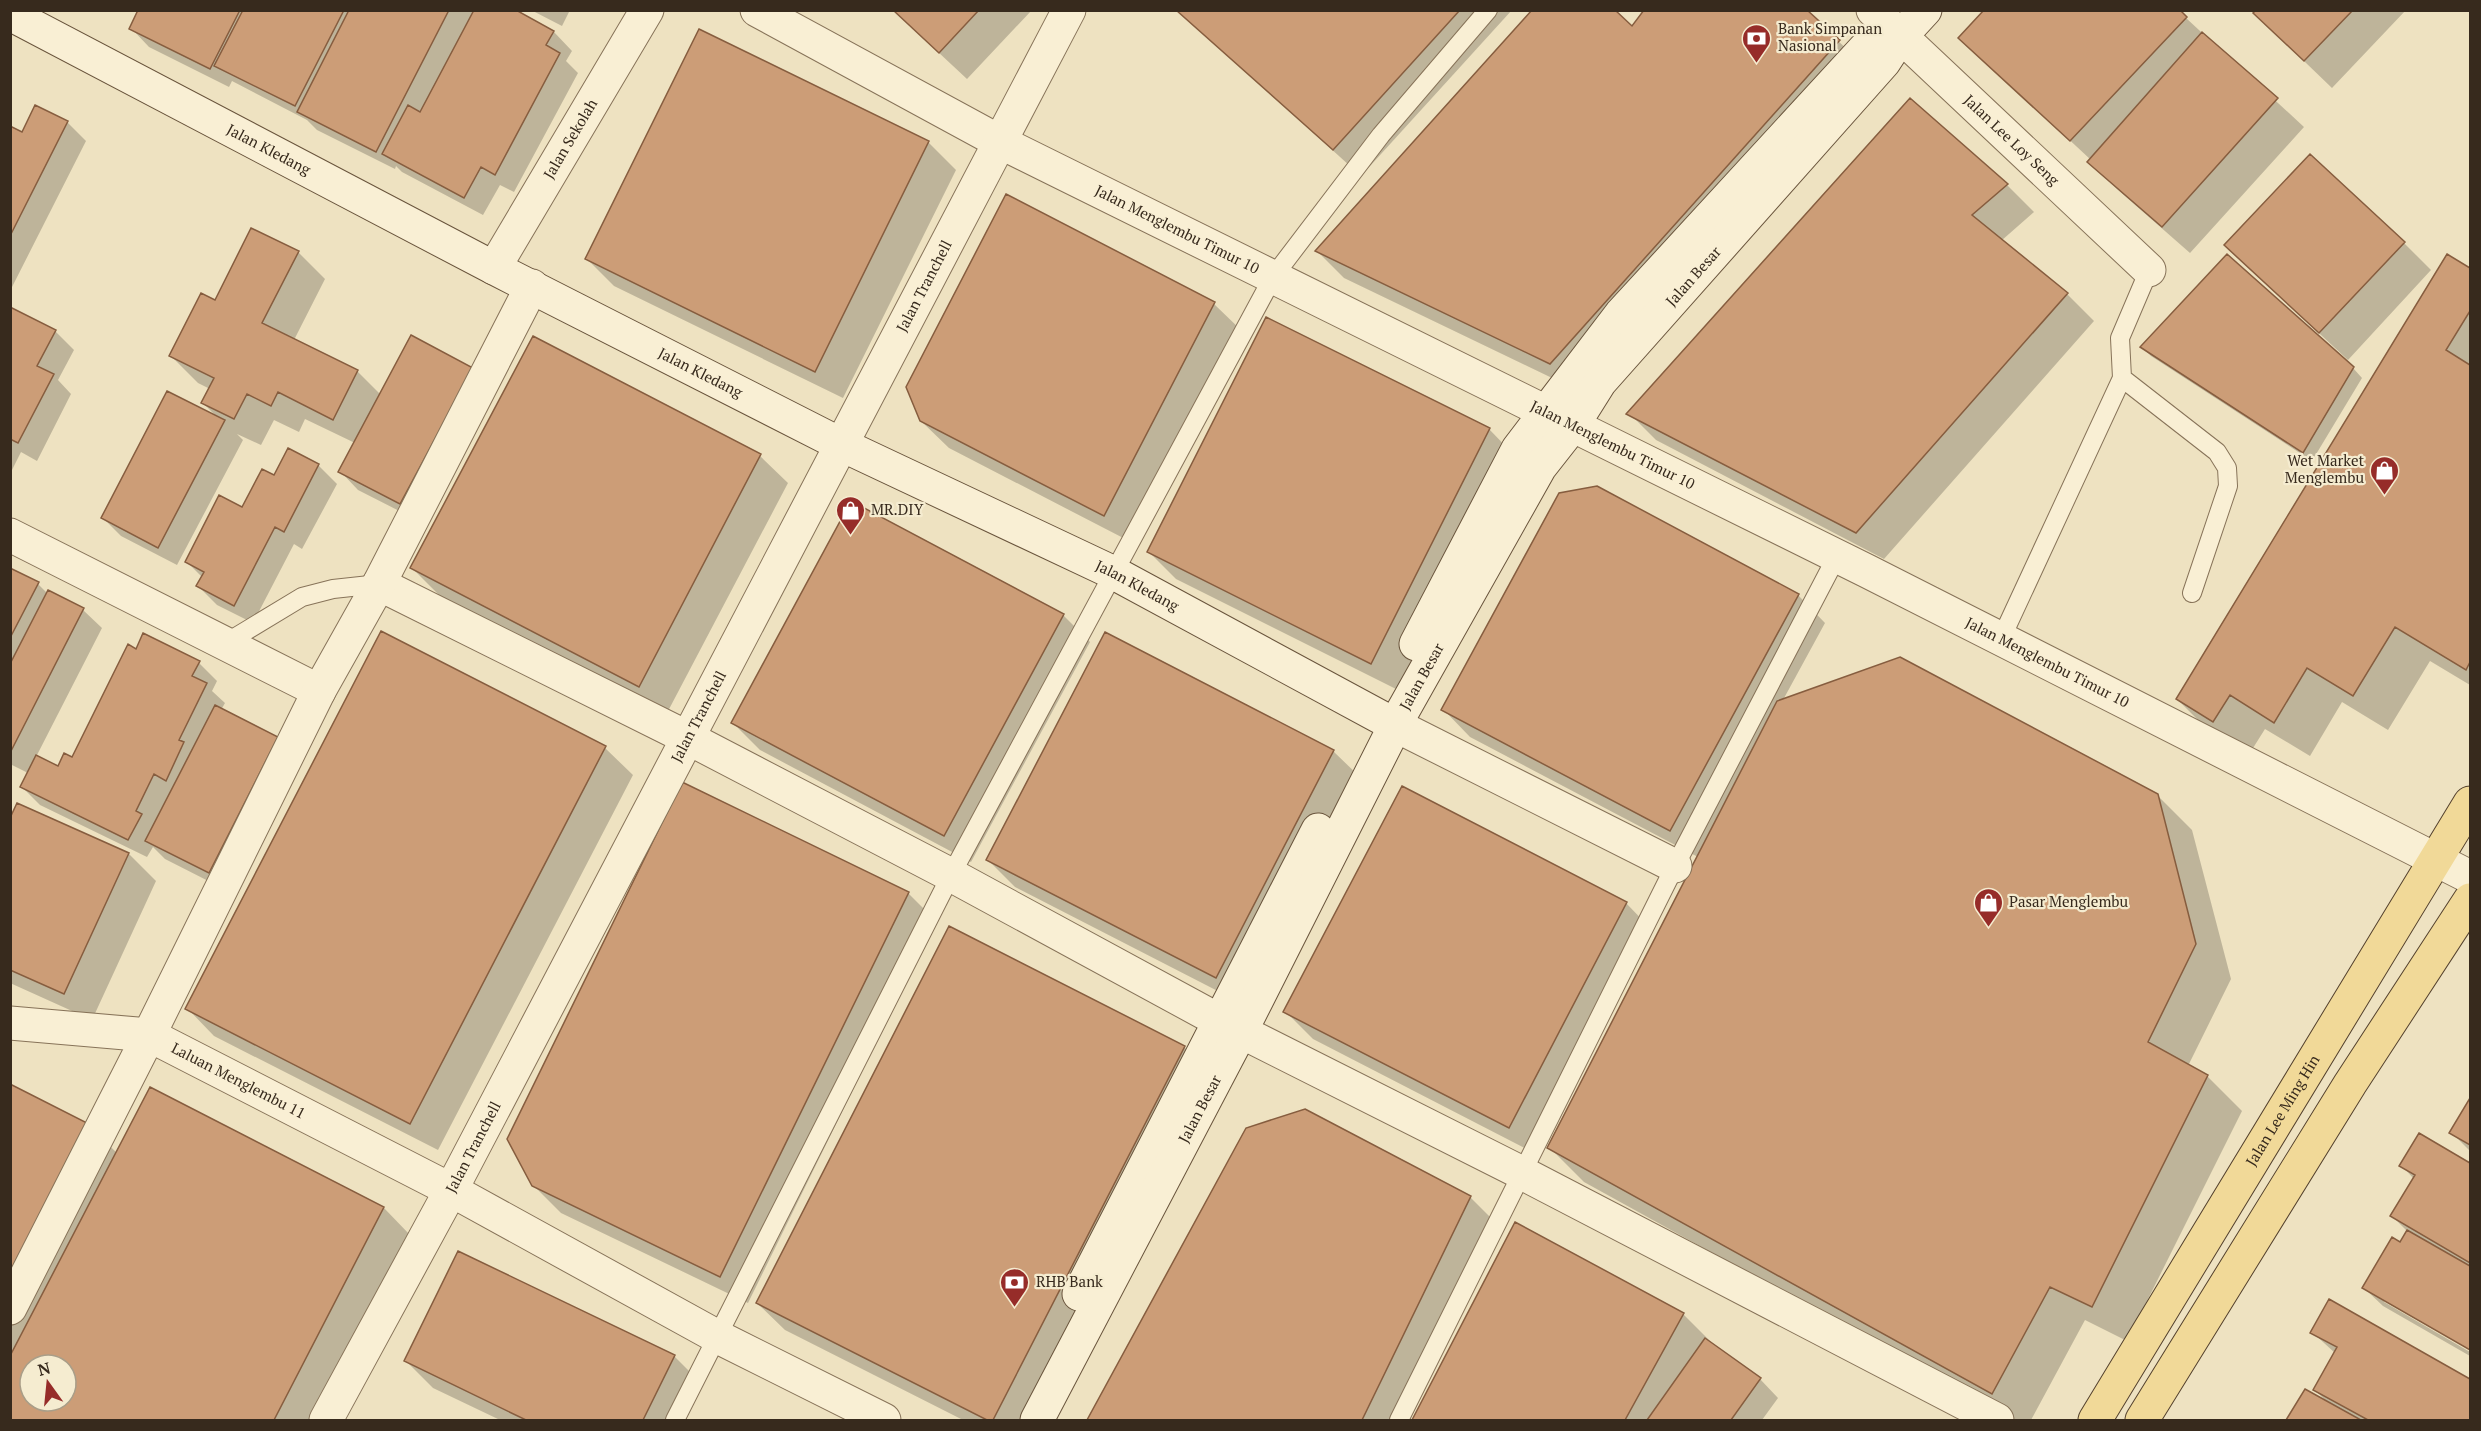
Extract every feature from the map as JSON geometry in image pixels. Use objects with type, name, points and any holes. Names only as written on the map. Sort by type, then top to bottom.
[{"type":"main road","name":"Jalan Lee Ming Hin","points":[[2095,1420],[2470,803]]},
{"type":"main road","points":[[2142,1420],[2350,1084],[2470,900]]},
{"type":"street","name":"Jalan Sekolah","points":[[494,268],[647,10]]},
{"type":"street","name":"Jalan Menglembu Timur 10","points":[[757,10],[1000,142],[1838,556],[2470,877]]},
{"type":"street","name":"Jalan Tranchell","points":[[326,1420],[451,1190],[1069,10]]},
{"type":"street","name":"Jalan Kledang","points":[[10,14],[494,268],[840,444],[1114,573],[1387,721],[1675,866]]},
{"type":"street","name":"Jalan Lee Loy Seng","points":[[1896,22],[2149,270]]},
{"type":"street","name":"Jalan Besar","points":[[1037,1420],[1229,1026],[1387,721],[1540,467],[1560,419],[1600,382],[1884,62],[1896,22]]},
{"type":"street","points":[[10,1308],[149,1035],[319,691],[379,584],[532,286]]},
{"type":"street","points":[[10,535],[319,691]]},
{"type":"street","points":[[379,584],[688,738],[951,875],[1229,1026],[1522,1173],[1997,1420]]},
{"type":"street","name":"Laluan Menglembu 11","points":[[10,1023],[149,1035],[451,1190],[718,1337],[884,1420]]},
{"type":"street","name":"Jalan Besar","points":[[1016,1420],[1111,1228],[1229,1026]]},
{"type":"lane","points":[[675,1420],[951,875],[1273,277],[1381,135],[1488,10]]},
{"type":"lane","points":[[2001,639],[2122,378],[2120,338],[2149,270]]},
{"type":"lane","points":[[2122,378],[2217,452],[2227,468],[2228,486],[2192,593]]},
{"type":"lane","points":[[1399,1420],[1675,866],[1838,556]]},
{"type":"lane","points":[[226,643],[302,597],[333,589],[379,584]]},
{"type":"building","points":[[138,10],[240,10],[210,69],[129,29]]},
{"type":"building","points":[[243,10],[344,10],[295,106],[214,66]]},
{"type":"building","points":[[349,10],[449,10],[376,152],[297,112]]},
{"type":"building","points":[[474,10],[516,10],[554,31],[546,45],[560,53],[495,175],[481,167],[464,198],[382,154],[408,105],[420,112]]},
{"type":"building","points":[[893,10],[979,10],[939,53]]},
{"type":"building","points":[[1176,10],[1460,10],[1333,150]]},
{"type":"building","points":[[1532,10],[1615,10],[1632,26],[1644,10],[1807,10],[1840,40],[1550,364],[1315,251]]},
{"type":"building","points":[[1984,10],[2180,10],[2187,17],[2070,141],[1958,38]]},
{"type":"building","points":[[2256,10],[2353,10],[2304,61],[2253,13]]},
{"type":"building","points":[[699,29],[929,141],[815,372],[585,259]]},
{"type":"building","points":[[2202,32],[2278,98],[2162,227],[2087,162]]},
{"type":"building","points":[[1910,98],[2008,184],[1972,215],[2068,293],[1856,533],[1626,414]]},
{"type":"building","points":[[35,105],[68,121],[10,236],[10,126],[22,132]]},
{"type":"building","points":[[2310,154],[2405,242],[2319,333],[2224,245]]},
{"type":"building","points":[[1006,194],[1215,302],[1104,516],[920,421],[906,387]]},
{"type":"building","points":[[251,228],[299,251],[262,323],[358,370],[333,420],[278,392],[271,406],[247,394],[234,419],[201,403],[214,378],[169,356],[201,293],[215,300]]},
{"type":"building","points":[[2227,254],[2354,367],[2303,453],[2140,347]]},
{"type":"building","name":"Wet Market Menglembu","points":[[2447,254],[2470,268],[2470,311],[2446,350],[2470,365],[2470,662],[2466,670],[2395,627],[2353,696],[2307,668],[2274,723],[2230,695],[2213,722],[2176,699]]},
{"type":"building","points":[[10,307],[56,330],[37,366],[54,374],[18,443],[10,439]]},
{"type":"building","points":[[1266,317],[1490,428],[1371,664],[1147,552]]},
{"type":"building","points":[[411,335],[473,368],[400,504],[338,472]]},
{"type":"building","points":[[533,336],[761,454],[639,687],[410,568]]},
{"type":"building","points":[[167,391],[225,420],[158,548],[101,518]]},
{"type":"building","points":[[288,448],[319,464],[284,532],[275,527],[234,606],[196,586],[204,572],[185,562],[219,495],[242,507],[262,469],[274,475]]},
{"type":"building","points":[[1597,486],[1799,594],[1670,831],[1441,710],[1559,493]]},
{"type":"building","points":[[851,501],[1064,614],[944,836],[731,723]]},
{"type":"building","points":[[10,568],[39,582],[10,638]]},
{"type":"building","points":[[48,590],[84,608],[10,753],[10,664]]},
{"type":"building","points":[[381,631],[606,746],[410,1124],[185,1009]]},
{"type":"building","points":[[1105,632],[1334,750],[1216,978],[986,860]]},
{"type":"building","points":[[143,633],[200,661],[192,676],[207,683],[179,740],[184,742],[166,781],[154,774],[136,811],[142,814],[128,840],[20,787],[36,755],[58,766],[64,753],[72,757],[128,644],[136,649]]},
{"type":"building","points":[[1900,657],[2158,794],[2196,944],[2148,1042],[2208,1075],[2092,1307],[2050,1287],[1992,1394],[1547,1148],[1777,701]]},
{"type":"building","points":[[215,705],[278,737],[209,873],[145,841]]},
{"type":"building","points":[[682,782],[909,892],[720,1277],[532,1186],[507,1139]]},
{"type":"building","points":[[1402,786],[1627,902],[1509,1128],[1283,1012]]},
{"type":"building","points":[[17,803],[129,853],[64,994],[10,970],[10,818]]},
{"type":"building","points":[[949,926],[1185,1046],[993,1420],[987,1420],[756,1303]]},
{"type":"building","points":[[10,1084],[91,1125],[10,1281]]},
{"type":"building","points":[[150,1087],[384,1207],[274,1420],[10,1420],[10,1356]]},
{"type":"building","points":[[2470,1098],[2470,1145],[2449,1133]]},
{"type":"building","points":[[1305,1109],[1471,1196],[1362,1420],[1087,1420],[1246,1128]]},
{"type":"building","points":[[2419,1133],[2470,1163],[2470,1263],[2390,1216],[2415,1175],[2399,1166]]},
{"type":"building","points":[[1515,1222],[1684,1313],[1625,1420],[1412,1420]]},
{"type":"building","points":[[2407,1230],[2470,1266],[2470,1350],[2362,1288],[2392,1237],[2400,1242]]},
{"type":"building","points":[[458,1251],[675,1355],[643,1420],[526,1420],[404,1361]]},
{"type":"building","points":[[2329,1299],[2470,1379],[2470,1420],[2368,1420],[2313,1390],[2337,1347],[2310,1333]]},
{"type":"building","points":[[1705,1338],[1761,1378],[1731,1420],[1647,1420]]},
{"type":"building","points":[[2305,1389],[2361,1420],[2286,1420]]},
{"type":"place","name":"Bank Simpanan Nasional","points":[[1757,64]]},
{"type":"place","name":"Wet Market Menglembu","points":[[2385,496]]},
{"type":"place","name":"MR.DIY","points":[[850,536]]},
{"type":"place","name":"Pasar Menglembu","points":[[1988,928]]},
{"type":"place","name":"RHB Bank","points":[[1015,1308]]}]
